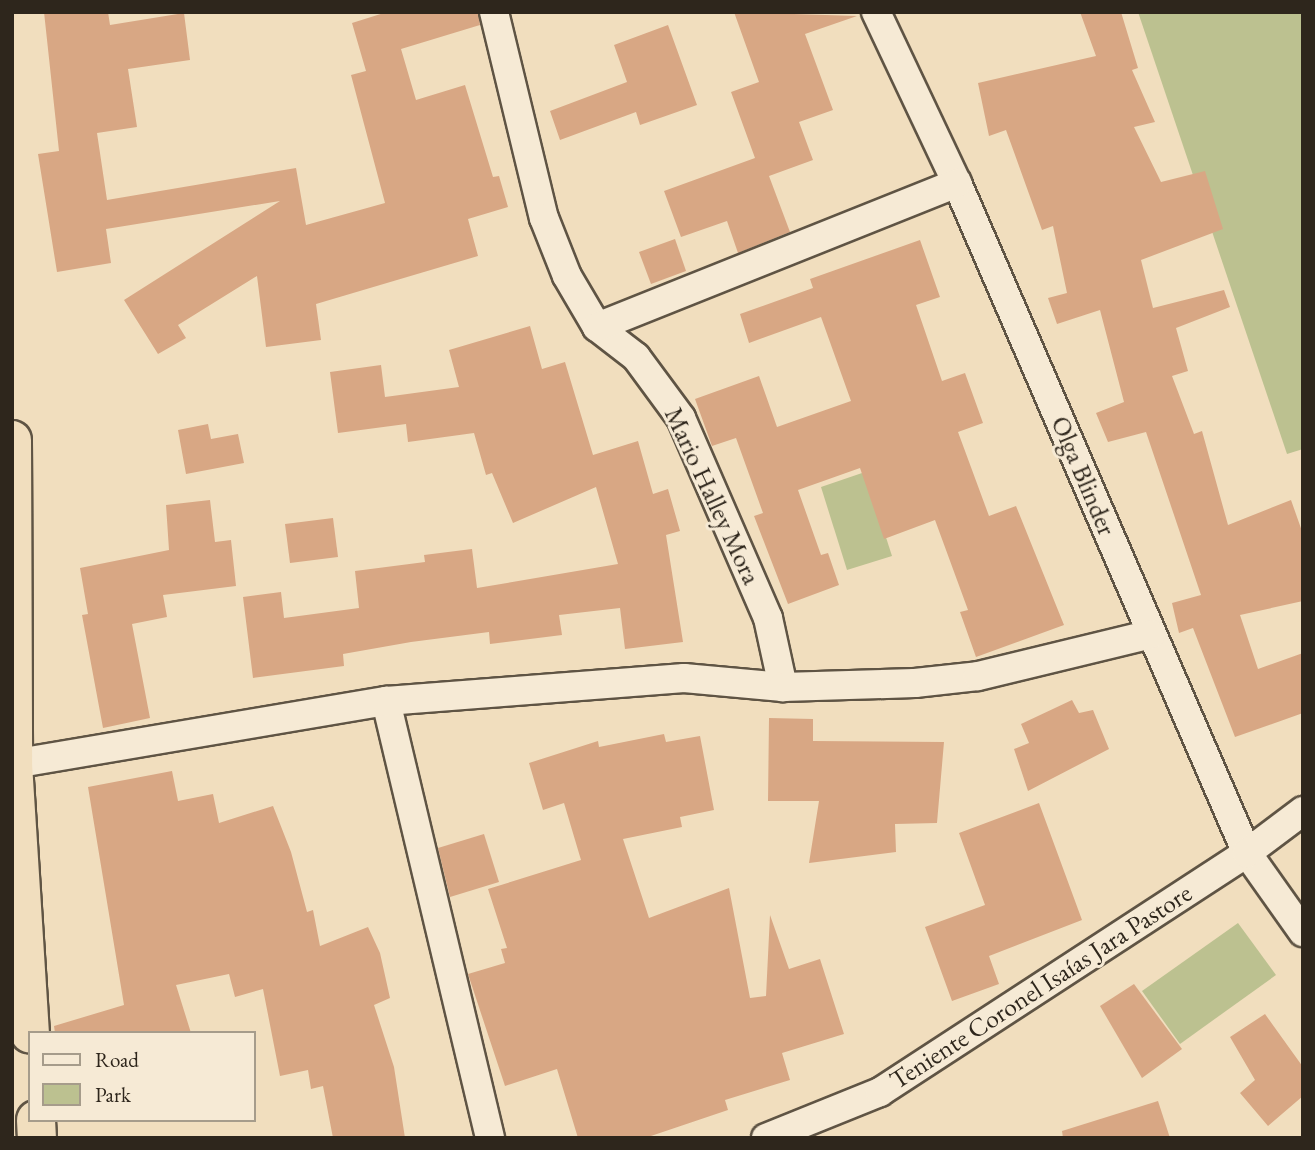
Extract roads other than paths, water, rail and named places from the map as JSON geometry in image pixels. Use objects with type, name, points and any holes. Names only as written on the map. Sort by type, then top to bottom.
[{"type":"highway","points":[[12,440],[13,764],[30,1031]]},
{"type":"street","name":"Mario Halley Mora","points":[[494,12],[544,218],[567,276],[597,327],[636,358],[681,418],[768,618],[783,687]]},
{"type":"street","name":"Olga Blinder","points":[[876,12],[957,183],[1247,853],[1303,932]]},
{"type":"street","points":[[597,327],[957,183]]},
{"type":"street","points":[[13,764],[386,701],[684,678],[783,687],[978,676],[1151,634]]},
{"type":"street","points":[[386,701],[489,1138]]},
{"type":"street","name":"Teniente Coronel Isaías Jara Pastore","points":[[765,1138],[880,1092],[1247,853],[1303,811]]}]
